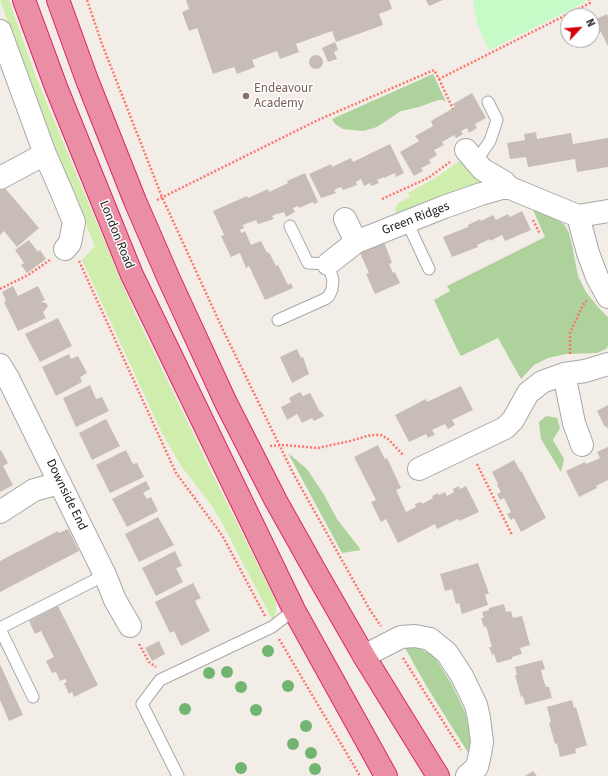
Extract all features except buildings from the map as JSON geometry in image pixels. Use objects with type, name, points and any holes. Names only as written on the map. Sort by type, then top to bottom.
[{"type":"highway","name":"London Road","points":[[24,0],[56,87],[132,275],[222,464],[294,610],[386,776]]},
{"type":"highway","points":[[58,0],[87,80],[135,201],[168,277],[258,444],[318,576],[364,656],[438,776]]},
{"type":"street","points":[[0,31],[45,154],[74,222],[68,246]]},
{"type":"street","points":[[0,178],[45,154]]},
{"type":"street","points":[[471,156],[482,168],[504,182],[510,188],[578,216],[608,211]]},
{"type":"street","name":"Green Ridges","points":[[328,264],[356,242],[481,194],[502,188],[510,188]]},
{"type":"street","points":[[578,216],[588,253],[604,291]]},
{"type":"street","points":[[345,219],[356,242]]},
{"type":"street","points":[[419,469],[505,428],[513,420],[528,393],[535,387],[548,380],[568,373],[585,371],[608,364]]},
{"type":"street","name":"Downside End","points":[[0,365],[8,378],[60,483],[105,575],[115,600],[130,626]]},
{"type":"street","points":[[568,373],[574,423],[582,445]]},
{"type":"street","points":[[0,512],[34,490],[60,483]]},
{"type":"street","points":[[364,656],[401,636],[415,636],[430,639],[447,653],[455,664],[471,693],[479,718],[482,742],[477,767],[470,774]]},
{"type":"lane","points":[[471,156],[490,141],[497,120],[488,102]]},
{"type":"lane","points":[[407,222],[429,270]]},
{"type":"lane","points":[[278,320],[329,296],[332,289],[333,280],[328,264],[308,263],[290,226]]},
{"type":"lane","points":[[33,697],[0,629],[105,575]]},
{"type":"lane","points":[[178,776],[142,704],[160,680],[272,627],[294,610]]},
{"type":"path","points":[[87,0],[113,73],[162,197],[279,445],[294,475],[370,610],[418,681],[470,774]]},
{"type":"path","points":[[439,79],[590,3],[590,0]]},
{"type":"path","points":[[153,193],[156,200],[318,120],[434,70],[453,108]]},
{"type":"path","points":[[382,199],[471,156]]},
{"type":"path","points":[[531,217],[540,234]]},
{"type":"path","points":[[0,289],[28,276],[68,246],[78,259],[176,473],[222,535],[264,615],[360,776]]},
{"type":"path","points":[[568,373],[570,333],[583,305],[604,291]]},
{"type":"path","points":[[258,444],[318,448],[371,435],[381,435],[388,439],[413,467],[419,469]]},
{"type":"path","points":[[270,446],[274,453]]},
{"type":"path","points":[[468,446],[512,535]]},
{"type":"path","points":[[257,618],[264,615]]},
{"type":"path","points":[[130,626],[149,662],[155,667],[162,664]]},
{"type":"green space","points":[[0,0],[9,0],[36,77],[132,307],[276,601],[276,612],[273,621],[221,521],[212,506],[181,466],[161,431],[82,260],[95,246],[46,128]]},
{"type":"green space","points":[[473,0],[585,0],[585,2],[573,8],[560,8],[560,14],[489,50],[477,23]]},
{"type":"green space","points":[[433,74],[446,102],[443,100],[438,100],[419,107],[401,111],[377,127],[363,131],[343,129],[335,124],[332,119]]},
{"type":"green space","points":[[462,159],[488,183],[400,214],[397,213],[395,210],[397,204],[410,197],[408,193],[437,177]]},
{"type":"green space","points":[[533,210],[544,213],[564,224],[569,233],[578,276],[586,292],[608,317],[608,346],[606,349],[597,353],[566,354],[548,358],[534,365],[521,379],[498,338],[461,356],[434,300],[450,291],[447,286],[545,237]]},
{"type":"green space","points":[[546,416],[557,418],[560,428],[553,440],[564,459],[561,472],[541,439],[539,422]]},
{"type":"green space","points":[[288,453],[307,469],[323,493],[337,519],[361,550],[342,553]]},
{"type":"green space","points":[[417,647],[434,656],[451,683],[465,712],[470,733],[473,754],[472,759],[427,687],[405,648]]},
{"type":"place","name":"Endeavour Academy","points":[[246,96]]}]
